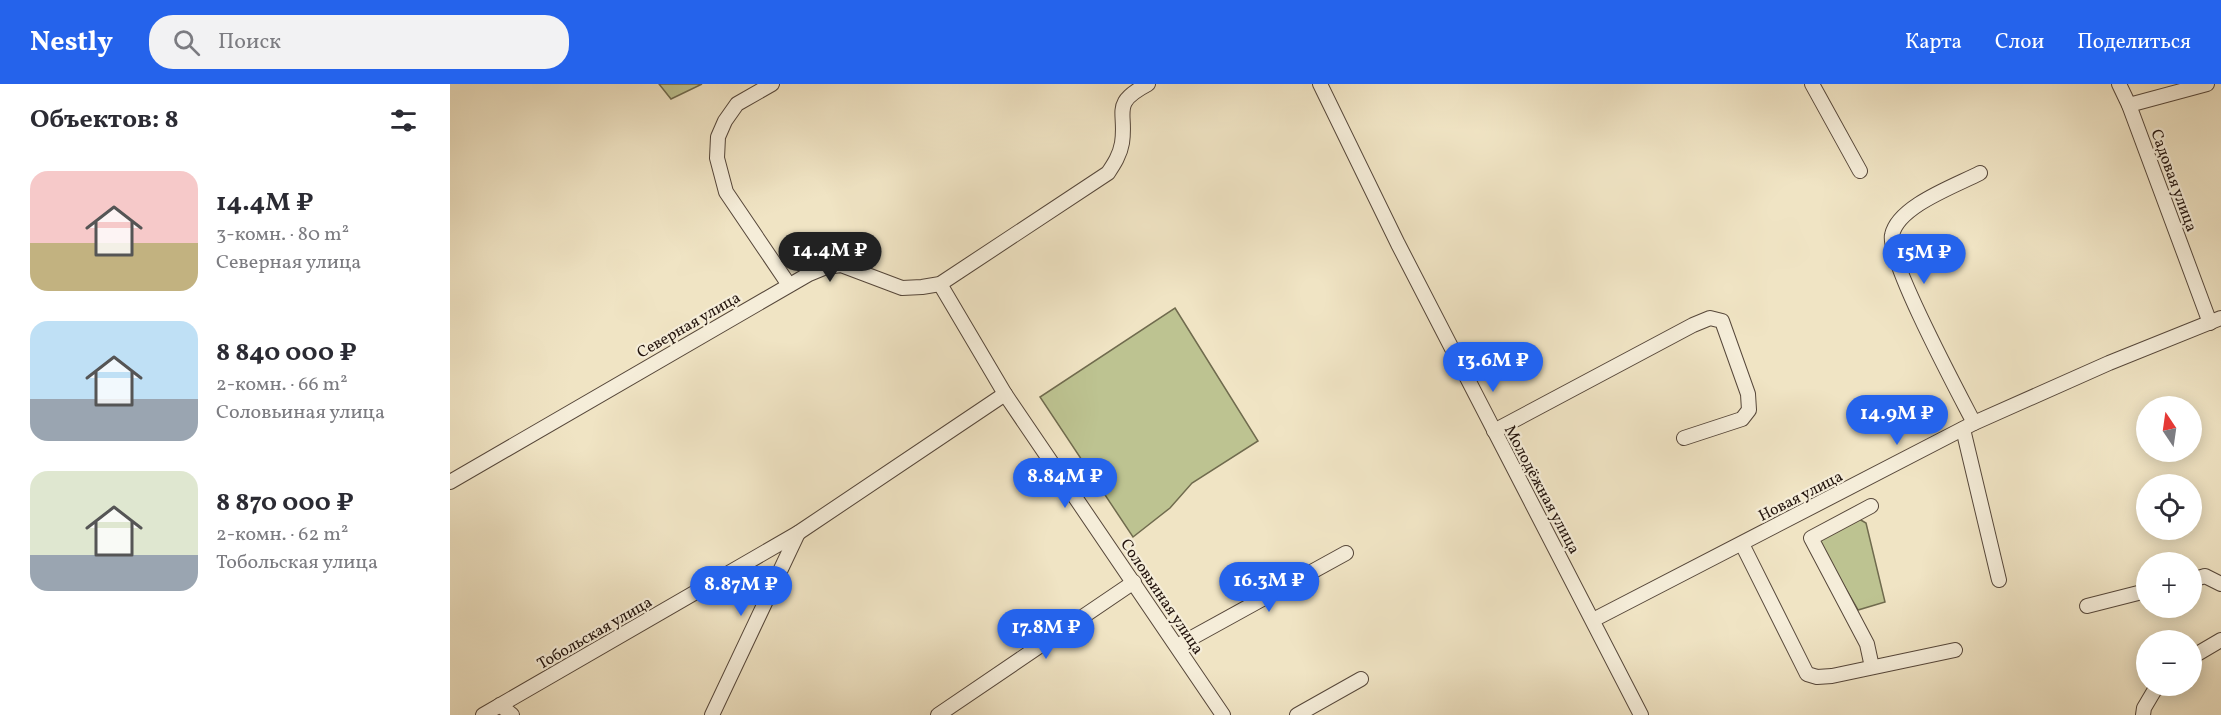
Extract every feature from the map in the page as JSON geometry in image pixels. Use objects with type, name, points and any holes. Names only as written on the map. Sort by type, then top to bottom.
[{"type":"street","points":[[772,84],[737,104],[725,121],[718,137],[717,158],[726,192],[789,285]]},
{"type":"street","name":"Северная улица","points":[[450,482],[809,273],[841,265],[902,288],[940,284],[1108,174],[1118,158],[1122,142],[1122,111],[1125,99],[1148,84]]},
{"type":"street","name":"Молодёжная улица","points":[[1320,84],[1641,715]]},
{"type":"street","points":[[1812,84],[1860,171]]},
{"type":"street","name":"Садовая улица","points":[[2119,84],[2215,320]]},
{"type":"street","points":[[2129,105],[2207,84]]},
{"type":"street","points":[[1980,173],[1908,210],[1892,234],[1892,250],[1969,426],[1999,580]]},
{"type":"street","name":"Соловьиная улица","points":[[940,284],[1005,394],[1222,715]]},
{"type":"street","points":[[1494,430],[1693,325],[1710,318],[1722,321],[1748,394],[1749,410],[1742,419],[1684,438]]},
{"type":"street","name":"Новая улица","points":[[1593,620],[1969,426],[2109,363],[2215,320]]},
{"type":"street","name":"Тобольская улица","points":[[483,715],[798,533],[1005,394]]},
{"type":"street","points":[[1871,506],[1811,538],[1867,644],[1872,667]]},
{"type":"street","points":[[712,715],[798,533]]},
{"type":"street","points":[[1742,544],[1807,674],[1817,677],[1832,676],[1954,650]]},
{"type":"street","points":[[1177,646],[1347,553]]},
{"type":"street","points":[[722,577],[740,572],[752,573],[760,577],[767,598]]},
{"type":"street","points":[[2202,577],[2205,576],[2221,584]]},
{"type":"street","points":[[938,715],[1134,582]]},
{"type":"street","points":[[2087,606],[2136,594]]},
{"type":"street","points":[[2202,651],[2221,640]]},
{"type":"street","points":[[1298,715],[1361,679]]},
{"type":"street","points":[[2143,715],[2144,708],[2151,696]]},
{"type":"street","points":[[500,705],[512,715]]},
{"type":"green space","points":[[659,84],[702,84],[671,99]]},
{"type":"green space","points":[[1175,308],[1258,441],[1192,483],[1170,508],[1133,537],[1040,397]]},
{"type":"green space","points":[[1859,519],[1866,523],[1885,602],[1858,610],[1817,539]]}]
